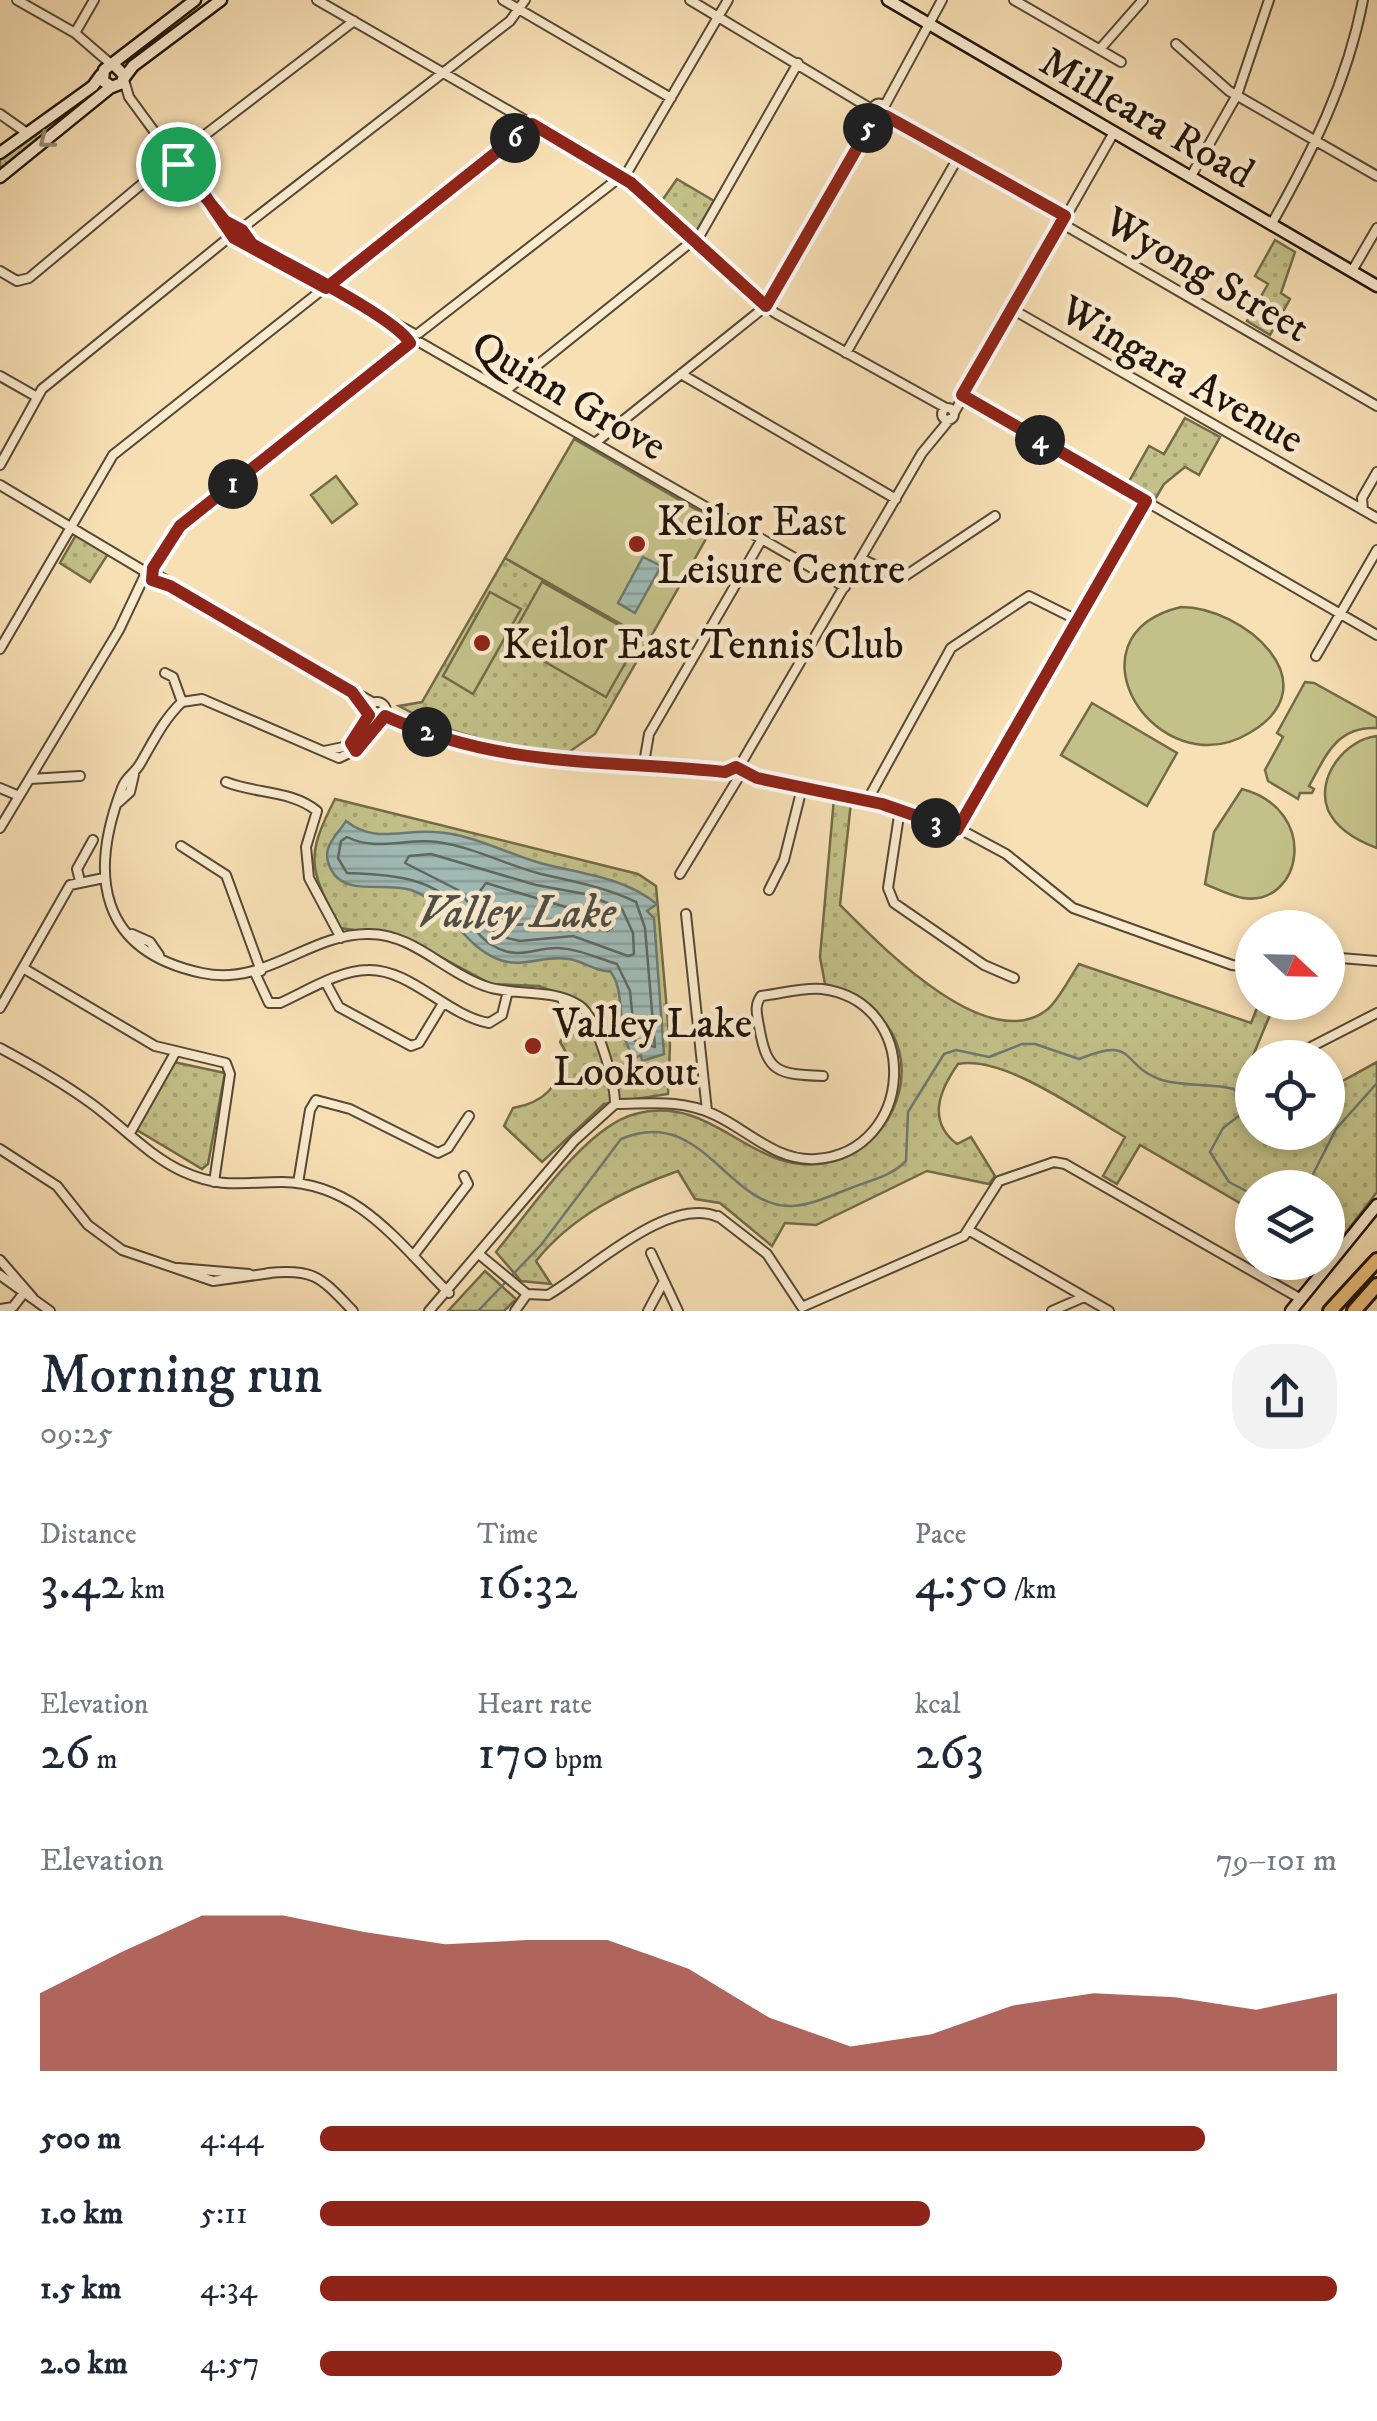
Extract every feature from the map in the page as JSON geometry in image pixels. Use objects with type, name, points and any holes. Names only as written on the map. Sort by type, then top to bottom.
[{"type":"highway","points":[[1330,1311],[1377,1257]]},
{"type":"highway","points":[[1355,1311],[1377,1288]]},
{"type":"main road","points":[[0,153],[93,86],[108,69],[195,0]]},
{"type":"main road","name":"Milleara Road","points":[[888,0],[1377,286]]},
{"type":"main road","points":[[0,177],[216,2]]},
{"type":"main road","points":[[108,69],[123,72],[124,80]]},
{"type":"main road","points":[[108,69],[103,81],[112,87]]},
{"type":"main road","points":[[1291,1311],[1377,1205]]},
{"type":"street","points":[[17,0],[75,32],[108,69]]},
{"type":"street","points":[[75,32],[94,0]]},
{"type":"street","points":[[317,0],[622,177],[766,306],[947,413]]},
{"type":"street","points":[[503,0],[671,98]]},
{"type":"street","points":[[1,462],[49,383],[444,73],[520,10],[526,0]]},
{"type":"street","points":[[690,0],[879,109]]},
{"type":"street","points":[[0,828],[180,526],[622,177],[728,0]]},
{"type":"street","points":[[595,443],[766,306],[942,0]]},
{"type":"street","points":[[1014,0],[1028,4],[1121,62]]},
{"type":"street","points":[[1100,49],[1142,0]]},
{"type":"street","points":[[1190,178],[1237,95],[1269,0]]},
{"type":"street","points":[[1271,225],[1318,142],[1351,52],[1364,0]]},
{"type":"street","points":[[0,271],[17,281],[29,278],[354,21]]},
{"type":"street","points":[[1176,44],[1237,95],[1377,176]]},
{"type":"street","points":[[506,391],[694,242],[798,63]]},
{"type":"street","name":"Quinn Grove","points":[[124,80],[129,97],[225,221],[252,244],[846,587]]},
{"type":"street","name":"Quinn Grove","points":[[112,87],[129,97]]},
{"type":"street","name":"Wyong Street","points":[[879,109],[1377,406]]},
{"type":"street","points":[[0,114],[26,133]]},
{"type":"street","points":[[0,649],[113,455],[532,124]]},
{"type":"street","points":[[680,874],[1113,134]]},
{"type":"street","points":[[846,352],[960,156]]},
{"type":"street","points":[[1352,272],[1377,228]]},
{"type":"street","name":"Wingara Avenue","points":[[1012,309],[1377,518]]},
{"type":"street","points":[[681,374],[896,499]]},
{"type":"street","points":[[0,376],[37,397]]},
{"type":"street","points":[[962,395],[1377,634]]},
{"type":"street","points":[[1363,510],[1362,498],[1377,472]]},
{"type":"street","points":[[0,485],[352,692],[384,705],[353,747],[339,758],[202,699],[182,702],[165,720],[134,775],[123,783],[105,834],[104,878],[112,914],[140,947],[204,974],[258,972],[341,938],[390,936],[486,987],[530,992],[584,1009],[608,1064],[615,1104]]},
{"type":"street","points":[[1341,498],[1362,498]]},
{"type":"street","points":[[957,830],[1146,501]]},
{"type":"street","points":[[862,558],[902,578],[996,516]]},
{"type":"street","points":[[644,763],[650,734],[762,539]]},
{"type":"street","points":[[1316,656],[1377,550]]},
{"type":"street","points":[[867,801],[958,642],[1030,596],[1077,620]]},
{"type":"street","points":[[165,672],[173,677],[182,702]]},
{"type":"street","points":[[352,692],[375,716],[471,747],[528,760],[644,763],[737,774],[900,809],[1006,854],[1073,908],[1235,965]]},
{"type":"street","points":[[374,703],[375,716]]},
{"type":"street","points":[[30,779],[80,776]]},
{"type":"street","points":[[226,782],[249,791],[289,796],[317,811],[306,848],[308,878],[341,938]]},
{"type":"street","points":[[769,890],[784,860],[802,788]]},
{"type":"street","points":[[0,790],[18,798]]},
{"type":"street","points":[[900,809],[888,888],[894,903],[984,965],[1014,978]]},
{"type":"street","points":[[80,881],[77,869],[93,840]]},
{"type":"street","points":[[180,846],[226,875],[269,1003],[280,1003],[354,972],[379,971],[442,1005],[494,1024],[502,1014],[508,991]]},
{"type":"street","points":[[0,1008],[61,897],[80,881],[104,878]]},
{"type":"street","points":[[686,914],[707,1111]]},
{"type":"street","points":[[1345,958],[1377,961]]},
{"type":"street","points":[[23,968],[146,1041],[175,1053],[222,1062],[230,1069],[214,1182]]},
{"type":"street","points":[[326,983],[339,1007],[411,1046],[419,1043],[442,1005]]},
{"type":"street","points":[[429,1311],[574,1141],[615,1104],[666,1102],[707,1111],[772,1149],[813,1160],[856,1147],[880,1124],[891,1102],[896,1085],[892,1047],[869,1011],[853,999],[818,988],[762,996],[756,1007],[764,1058],[782,1072],[823,1076]]},
{"type":"street","points":[[1325,1040],[1377,1014]]},
{"type":"street","points":[[0,1048],[56,1079],[180,1171],[236,1187],[298,1184],[329,1189],[358,1204],[448,1293]]},
{"type":"street","points":[[130,1133],[175,1053]]},
{"type":"street","points":[[298,1184],[310,1110],[316,1100],[350,1109],[438,1153],[448,1148],[469,1116]]},
{"type":"street","points":[[0,1149],[57,1186],[88,1225],[109,1242],[160,1264],[232,1275],[302,1270],[314,1274],[352,1311]]},
{"type":"street","points":[[480,1255],[527,1294],[548,1295],[645,1230],[706,1207],[767,1254],[803,1309],[970,1231],[999,1180],[1054,1162],[1066,1164],[1301,1299]]},
{"type":"street","points":[[414,1256],[468,1184],[464,1176]]},
{"type":"street","points":[[970,1231],[1109,1311]]},
{"type":"street","points":[[652,1253],[678,1311]]},
{"type":"street","points":[[0,1260],[36,1301]]},
{"type":"street","points":[[0,1275],[50,1311]]},
{"type":"street","points":[[648,1311],[664,1281]]},
{"type":"street","points":[[0,1309],[13,1307],[23,1294]]},
{"type":"street","points":[[515,1311],[527,1294]]},
{"type":"street","points":[[1052,1311],[1084,1296]]},
{"type":"green space","points":[[100,82],[104,89],[0,170],[0,157]]},
{"type":"green space","points":[[677,179],[714,201],[696,232],[688,231],[659,205]]},
{"type":"green space","points":[[1275,240],[1295,252],[1281,293],[1290,299],[1270,335],[1247,321],[1268,284],[1255,276]]},
{"type":"green space","points":[[1185,418],[1220,437],[1199,475],[1185,467],[1164,484],[1154,501],[1127,485],[1149,446],[1164,454]]},
{"type":"green space","points":[[574,439],[716,521],[649,640],[505,558]]},
{"type":"green space","points":[[336,476],[357,504],[332,523],[311,495]]},
{"type":"green space","points":[[76,535],[108,554],[90,582],[60,563]]},
{"type":"green space","points":[[505,558],[649,640],[595,734],[566,754],[480,739],[399,706],[422,702]]},
{"type":"green space","points":[[542,582],[640,637],[606,697],[509,641]]},
{"type":"green space","name":"Keilor East Tennis Club","points":[[490,592],[521,609],[473,694],[443,676]]},
{"type":"green space","points":[[1181,607],[1205,610],[1229,620],[1270,651],[1281,671],[1283,692],[1274,713],[1251,732],[1216,744],[1183,741],[1156,726],[1135,702],[1125,675],[1128,647],[1145,623]]},
{"type":"green space","points":[[1305,682],[1314,683],[1377,718],[1377,728],[1351,732],[1334,745],[1309,786],[1314,789],[1312,793],[1300,793],[1298,799],[1268,781],[1265,770],[1283,737],[1277,733]]},
{"type":"green space","points":[[1092,703],[1177,753],[1147,806],[1061,755]]},
{"type":"green space","points":[[1377,736],[1377,848],[1342,829],[1328,810],[1325,797],[1330,773],[1344,752]]},
{"type":"green space","points":[[1242,789],[1267,800],[1284,816],[1293,835],[1294,855],[1289,873],[1279,888],[1263,897],[1238,897],[1205,884],[1214,832]]},
{"type":"green space","points":[[834,798],[851,802],[840,905],[907,968],[966,1008],[996,1019],[1023,1020],[1048,1009],[1079,964],[1235,1020],[1268,1020],[1260,1040],[1235,1040],[1235,1150],[1345,1150],[1345,1080],[1377,1062],[1377,1192],[1345,1234],[1345,1170],[1235,1170],[1235,1200],[1140,1145],[1117,1184],[1103,1176],[1125,1137],[1021,1077],[998,1068],[958,1064],[941,1095],[939,1116],[957,1144],[971,1137],[995,1176],[989,1184],[927,1171],[816,1225],[785,1223],[772,1246],[720,1203],[695,1199],[678,1171],[619,1196],[550,1245],[536,1261],[551,1284],[521,1281],[496,1252],[578,1153],[616,1122],[635,1114],[664,1111],[690,1115],[780,1160],[806,1164],[834,1161],[869,1142],[893,1110],[902,1072],[899,1052],[892,1033],[871,1009],[825,984],[820,957]]},
{"type":"green space","points":[[335,799],[638,874],[656,886],[670,1045],[668,1094],[604,1104],[542,1162],[504,1126],[513,1108],[534,1102],[555,1084],[567,1054],[560,1042],[582,1003],[539,986],[491,984],[403,937],[340,928],[322,891],[315,864],[318,836]]},
{"type":"green space","points":[[169,1061],[225,1073],[208,1164],[202,1169],[132,1127]]},
{"type":"green space","points":[[485,1271],[516,1299],[504,1311],[448,1311]]},
{"type":"water","points":[[643,557],[661,566],[635,613],[618,603]]},
{"type":"water","name":"Valley Lake","points":[[346,821],[378,834],[423,832],[462,836],[540,863],[630,887],[657,904],[647,911],[654,918],[664,1054],[642,1061],[641,1055],[635,1058],[628,1048],[618,990],[610,971],[568,959],[517,963],[500,960],[475,945],[425,896],[401,888],[358,886],[341,880],[327,857],[334,837]]},
{"type":"waterway","points":[[478,1311],[541,1245],[621,1139],[649,1132],[673,1135],[694,1145],[749,1191],[769,1202],[807,1204],[880,1178],[906,1161],[908,1112],[944,1054],[956,1050],[989,1057],[1022,1044],[1035,1044],[1079,1059],[1098,1052],[1120,1051],[1148,1074],[1162,1080],[1234,1089],[1241,1100],[1240,1115],[1223,1128],[1210,1152],[1235,1185]]},
{"type":"waterway","points":[[1315,1170],[1336,1129],[1377,1083]]},
{"type":"place","name":"Keilor East Leisure Centre","points":[[637,544]]},
{"type":"place","name":"Keilor East Tennis Club","points":[[482,643]]},
{"type":"place","name":"Valley Lake Lookout","points":[[533,1046]]},
{"type":"route","points":[[178,164],[182,162],[225,221],[234,238],[252,244],[326,288],[334,284],[532,124],[631,183],[766,306],[868,129],[879,114],[896,119],[1065,216],[962,395],[1146,501],[957,830],[882,804],[757,778],[736,767],[725,772],[644,763],[528,760],[471,747],[385,716],[377,720],[356,751],[351,743],[369,715],[352,692],[170,586],[152,580],[156,574],[153,568],[180,526],[410,343],[396,327],[366,311],[252,244],[242,230],[225,221],[178,164]]}]
